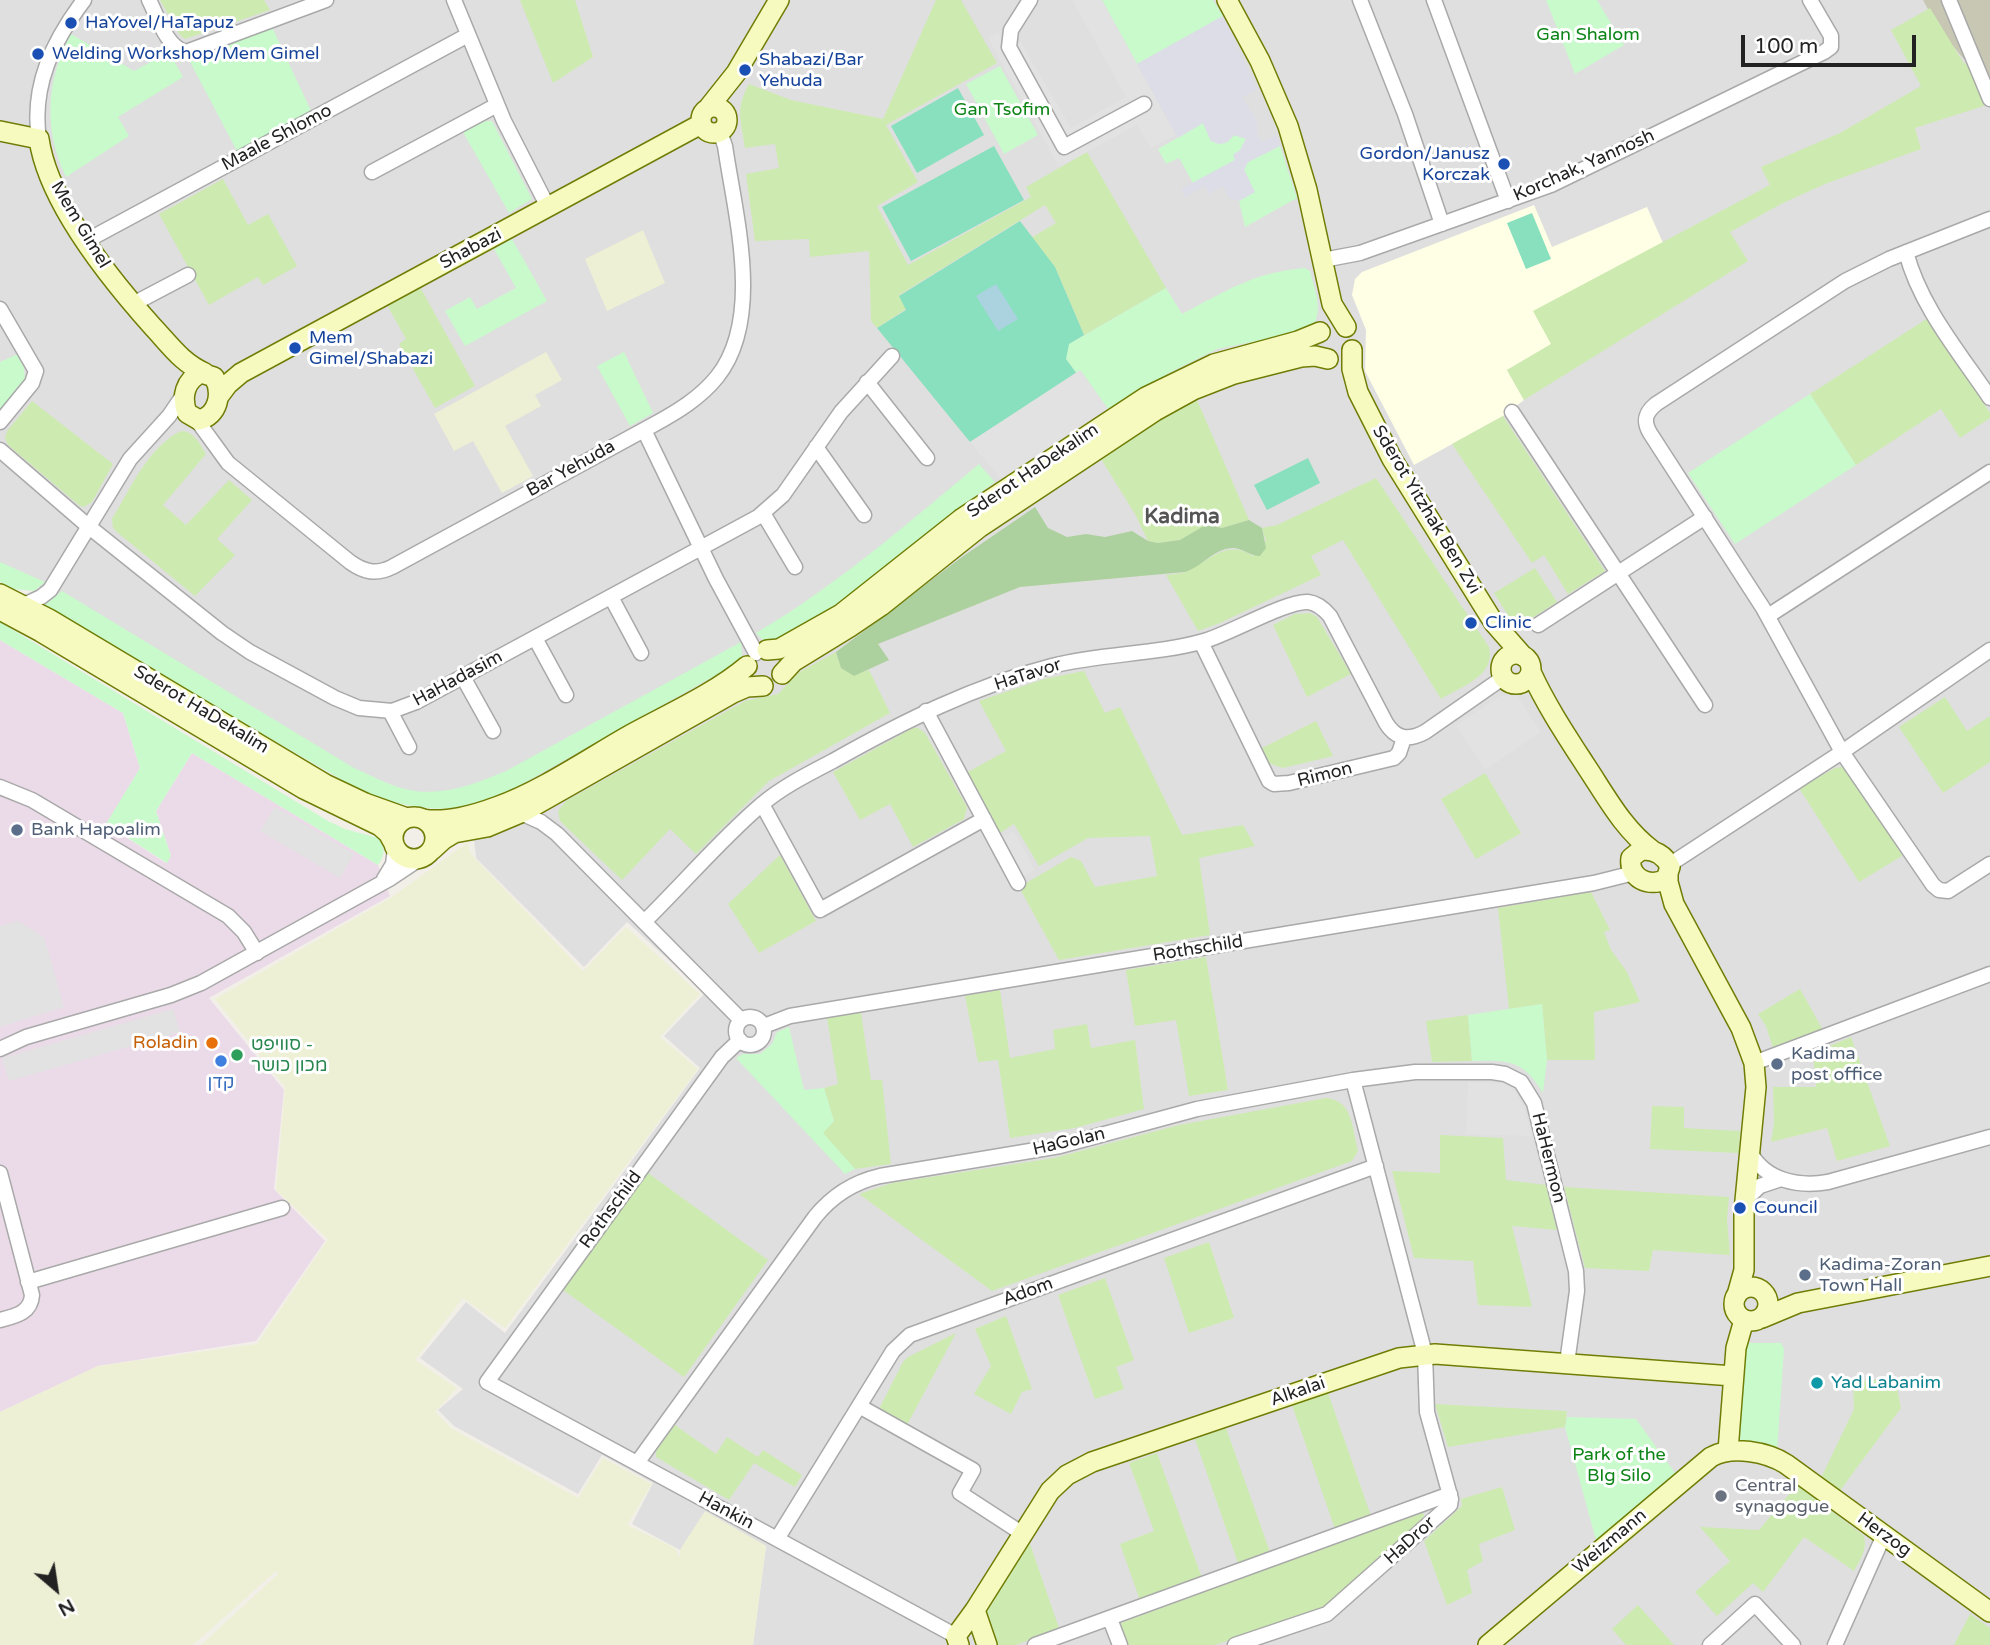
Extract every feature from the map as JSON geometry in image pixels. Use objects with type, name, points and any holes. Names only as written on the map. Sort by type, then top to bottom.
[{"type":"street","name":"Mem Gimel","points":[[84,0],[54,45],[45,66],[37,107],[39,139],[53,183],[86,241],[134,304],[178,356],[207,373]]},
{"type":"street","points":[[149,0],[172,43],[179,50],[187,52],[326,0]]},
{"type":"street","points":[[454,0],[496,105],[548,207]]},
{"type":"street","points":[[714,120],[725,103],[730,82],[779,0]]},
{"type":"street","points":[[1030,0],[1010,33],[1009,47],[1065,147],[1144,104]]},
{"type":"street","points":[[1227,0],[1260,61],[1288,126],[1307,190],[1336,314],[1353,336],[1352,350],[1342,360],[1329,360],[1318,349],[1317,340],[1329,318],[1332,301]]},
{"type":"street","points":[[1360,0],[1405,114],[1441,224]]},
{"type":"street","points":[[1434,0],[1508,201]]},
{"type":"street","name":"Korchak, Yannosh","points":[[1323,260],[1356,254],[1551,185],[1824,52],[1833,43],[1810,0]]},
{"type":"street","points":[[1949,0],[1990,99]]},
{"type":"street","name":"Maale Shlomo","points":[[86,241],[468,35]]},
{"type":"street","points":[[372,172],[496,105]]},
{"type":"street","name":"Shabazi","points":[[205,411],[241,373],[714,120]]},
{"type":"street","name":"Bar Yehuda","points":[[205,411],[216,447],[228,463],[350,562],[364,571],[377,572],[392,567],[673,414],[705,390],[728,361],[741,326],[744,293],[741,260],[725,146],[714,120]]},
{"type":"street","points":[[0,131],[39,139]]},
{"type":"street","points":[[1990,219],[1863,271],[1656,404],[1645,420],[1650,433],[1768,616],[1842,752],[1937,889],[1951,889],[1990,864]]},
{"type":"street","points":[[1906,252],[1925,300],[1990,398]]},
{"type":"street","points":[[134,304],[188,275]]},
{"type":"street","points":[[0,309],[36,371],[32,383],[0,422]]},
{"type":"street","points":[[1322,330],[1335,324],[1346,327]]},
{"type":"street","name":"Sderot HaDekalim","points":[[0,594],[24,605],[325,784],[365,803],[415,818],[434,820],[470,815],[511,801],[706,692],[757,656],[779,649],[841,614],[961,519],[1153,393],[1214,363],[1298,341],[1322,330]]},
{"type":"street","name":"Sderot Yitzhak Ben Zvi","points":[[1352,350],[1352,369],[1360,397]]},
{"type":"street","name":"Mem Gimel","points":[[178,356],[186,374],[186,410],[205,411]]},
{"type":"street","name":"HaHadasim","points":[[0,450],[88,526],[247,650],[351,706],[390,711],[416,702],[763,513],[783,495],[841,412],[892,356]]},
{"type":"street","name":"Sderot HaDekalim","points":[[427,854],[451,835],[487,827],[521,813],[733,693],[747,687],[776,682],[793,662],[881,606],[936,559],[989,520],[1167,404],[1206,384],[1248,370],[1304,356],[1329,360]]},
{"type":"street","name":"Sderot Yitzhak Ben Zvi","points":[[1329,360],[1345,374],[1360,397],[1416,499],[1494,623],[1527,664],[1549,708],[1617,814],[1635,836],[1662,855],[1669,870]]},
{"type":"street","points":[[24,605],[50,590],[132,456],[160,425],[174,410],[196,375],[207,373],[217,383],[205,411],[160,425]]},
{"type":"street","name":"Shabazi","points":[[207,373],[241,373]]},
{"type":"street","points":[[867,382],[928,458]]},
{"type":"street","points":[[1512,412],[1705,705]]},
{"type":"street","points":[[644,430],[757,656],[751,679],[763,686]]},
{"type":"street","points":[[816,447],[864,515]]},
{"type":"street","points":[[1768,616],[1990,472]]},
{"type":"street","points":[[763,513],[794,567]]},
{"type":"street","points":[[1538,625],[1705,517]]},
{"type":"street","points":[[611,597],[641,653]]},
{"type":"street","name":"HaTavor","points":[[644,922],[762,804],[810,773],[896,725],[926,711],[1052,666],[1200,642],[1225,635],[1293,604],[1306,602],[1317,605],[1333,621],[1389,728],[1404,738]]},
{"type":"street","name":"Sderot HaDekalim","points":[[0,610],[303,789],[380,826],[394,845]]},
{"type":"street","name":"Sderot Yitzhak Ben Zvi","points":[[1494,623],[1507,675],[1549,708]]},
{"type":"street","points":[[536,638],[566,695]]},
{"type":"street","name":"Rimon","points":[[1200,642],[1269,781],[1274,784],[1289,783],[1394,758],[1404,738],[1425,732],[1507,675]]},
{"type":"street","points":[[757,656],[775,653],[780,659],[782,674]]},
{"type":"street","points":[[1638,871],[1664,880],[1669,870],[1986,653],[1990,669]]},
{"type":"street","points":[[1509,656],[1527,664],[1526,681],[1507,675],[1509,656]]},
{"type":"street","points":[[463,677],[493,731]]},
{"type":"street","points":[[390,711],[409,747]]},
{"type":"street","points":[[926,711],[1018,883]]},
{"type":"street","points":[[0,787],[32,800],[228,916],[244,932],[257,953]]},
{"type":"street","points":[[554,795],[549,815],[557,834]]},
{"type":"street","points":[[762,804],[820,910],[984,819]]},
{"type":"street","points":[[521,813],[541,822],[557,834],[741,1020]]},
{"type":"street","name":"Sderot Yitzhak Ben Zvi","points":[[1617,814],[1638,871]]},
{"type":"street","points":[[0,1049],[26,1037],[178,993],[213,977],[378,884],[427,854],[435,841],[434,831],[415,818],[396,826],[392,868],[378,884]]},
{"type":"street","points":[[394,845],[408,859],[427,854]]},
{"type":"street","points":[[1638,871],[1638,851],[1653,851]]},
{"type":"street","points":[[1669,870],[1668,885],[1674,904],[1741,1028],[1754,1063],[1756,1087],[1745,1200],[1744,1268],[1735,1310],[1753,1319],[1798,1303],[1990,1266]]},
{"type":"street","points":[[1638,871],[1661,889],[1674,904]]},
{"type":"street","name":"Rothschild","points":[[764,1026],[792,1016],[1598,882],[1638,871]]},
{"type":"street","points":[[1754,1063],[1990,974]]},
{"type":"street","points":[[754,1017],[764,1026],[763,1037],[757,1043],[748,1045],[740,1040],[736,1029],[741,1020],[754,1017]]},
{"type":"street","points":[[0,1038],[26,1037]]},
{"type":"street","name":"Rothschild","points":[[486,1382],[722,1057],[740,1040]]},
{"type":"street","name":"HaHermon","points":[[1353,1080],[1415,1072],[1492,1072],[1516,1079],[1529,1091],[1576,1271],[1577,1291],[1567,1363]]},
{"type":"street","points":[[1035,1645],[1450,1494],[1427,1412],[1424,1354],[1353,1080]]},
{"type":"street","name":"HaGolan","points":[[636,1463],[815,1217],[832,1199],[851,1186],[880,1176],[1060,1146],[1197,1109],[1353,1080]]},
{"type":"street","points":[[1973,1142],[1986,1130],[1990,1122]]},
{"type":"street","points":[[1750,1152],[1763,1168],[1780,1179],[1802,1183],[1828,1182],[1990,1137]]},
{"type":"street","name":"Adom","points":[[777,1539],[895,1348],[913,1333],[1376,1166]]},
{"type":"street","points":[[0,1173],[32,1295],[32,1303],[27,1309],[0,1320]]},
{"type":"street","points":[[1745,1200],[1760,1186],[1780,1179]]},
{"type":"street","points":[[27,1278],[282,1208]]},
{"type":"street","points":[[1744,1268],[1748,1278],[1762,1291],[1781,1301],[1798,1303]]},
{"type":"street","points":[[1737,1295],[1745,1288],[1762,1291]]},
{"type":"street","points":[[1732,1451],[1736,1345],[1753,1319],[1768,1306],[1762,1291]]},
{"type":"street","name":"Alkalai","points":[[958,1640],[1023,1534],[1055,1486],[1067,1475],[1082,1466],[1399,1358],[1424,1354],[1733,1377]]},
{"type":"street","name":"Hankin","points":[[486,1382],[958,1640]]},
{"type":"street","points":[[859,1406],[973,1470],[960,1493],[1023,1534]]},
{"type":"street","name":"Herzog","points":[[1732,1451],[1764,1454],[1779,1460],[1990,1612]]},
{"type":"street","name":"Weizmann","points":[[1488,1645],[1711,1457],[1732,1451]]},
{"type":"street","name":"HaDror","points":[[1236,1645],[1319,1617],[1334,1609],[1450,1505],[1450,1494]]},
{"type":"street","points":[[1835,1645],[1884,1535]]},
{"type":"street","points":[[1710,1645],[1755,1604],[1793,1645]]},
{"type":"street","points":[[975,1611],[987,1645]]},
{"type":"street","points":[[1110,1619],[1119,1645]]},
{"type":"shaded area","name":"Kadima","points":[[0,0],[1990,0],[1990,1645],[753,1645],[766,1546],[705,1512],[680,1550],[632,1524],[653,1483],[602,1455],[578,1494],[454,1426],[438,1410],[463,1389],[420,1358],[466,1302],[505,1333],[700,1068],[664,1036],[705,993],[627,922],[584,967],[476,858],[470,799],[385,793],[217,697],[0,565]]},
{"type":"shaded area","points":[[1072,0],[1102,0],[1176,135],[1151,148],[1137,125],[1059,167],[988,38],[998,32],[1009,49],[1021,42],[1071,128],[1126,97]]},
{"type":"shaded area","points":[[1923,0],[1990,0],[1990,85],[1962,57],[1937,26]]},
{"type":"shaded area","points":[[1223,16],[1257,89],[1242,98],[1256,118],[1258,137],[1262,142],[1276,135],[1280,146],[1248,162],[1244,170],[1255,192],[1239,201],[1229,198],[1223,186],[1209,194],[1205,186],[1185,197],[1181,189],[1235,160],[1233,155],[1240,150],[1246,139],[1234,135],[1226,143],[1218,144],[1211,141],[1203,123],[1178,138],[1137,64]]},
{"type":"shaded area","points":[[1534,205],[1552,247],[1647,207],[1663,243],[1534,311],[1552,344],[1507,370],[1524,400],[1503,416],[1414,465],[1365,371],[1366,330],[1352,295],[1355,279],[1362,272]]},
{"type":"shaded area","points":[[643,230],[665,283],[607,311],[585,259]]},
{"type":"shaded area","points":[[546,352],[562,380],[535,395],[541,406],[505,426],[533,476],[502,493],[473,441],[454,451],[434,414]]},
{"type":"shaded area","points":[[1080,370],[1108,409],[1002,481],[970,442]]},
{"type":"shaded area","points":[[0,640],[123,713],[140,768],[107,825],[166,863],[171,856],[156,811],[192,753],[378,865],[390,896],[209,998],[284,1090],[274,1189],[325,1241],[256,1341],[98,1366],[0,1412]]},
{"type":"shaded area","points":[[1517,695],[1541,732],[1485,770],[1456,725],[1500,696]]},
{"type":"shaded area","points":[[275,807],[354,854],[340,878],[260,831]]},
{"type":"shaded area","points":[[1014,831],[1035,870],[1020,878],[999,839]]},
{"type":"shaded area","points":[[468,842],[470,853],[583,971],[626,927],[700,994],[660,1037],[698,1069],[505,1328],[463,1298],[415,1360],[457,1388],[435,1412],[451,1428],[578,1498],[603,1458],[652,1484],[627,1525],[675,1548],[680,1558],[680,1550],[705,1511],[766,1546],[753,1645],[201,1645],[278,1574],[276,1571],[193,1645],[0,1645],[0,1412],[98,1366],[257,1344],[328,1239],[276,1190],[285,1087],[215,999],[392,897]]},
{"type":"shaded area","points":[[18,921],[44,937],[64,1007],[0,1027],[0,926]]},
{"type":"shaded area","points":[[173,1009],[180,1032],[9,1081],[2,1058]]},
{"type":"shaded area","points":[[1468,1082],[1505,1084],[1516,1092],[1532,1136],[1466,1134]]},
{"type":"green space","points":[[160,0],[264,0],[270,10],[185,39],[179,34]]},
{"type":"green space","points":[[520,0],[575,0],[593,57],[553,83]]},
{"type":"green space","points":[[936,0],[961,0],[997,63],[886,125],[918,182],[877,206],[908,265],[1031,197],[1026,187],[1087,152],[1166,288],[1084,335],[1055,267],[1031,238],[1056,223],[1045,205],[899,295],[906,309],[877,328],[871,321],[869,251],[810,257],[809,239],[755,241],[746,174],[779,168],[775,144],[745,148],[741,108],[749,84],[791,100],[883,119]]},
{"type":"green space","points":[[1102,0],[1213,0],[1223,16],[1137,64]]},
{"type":"green space","name":"Gan Shalom","points":[[1546,0],[1597,0],[1624,45],[1575,74]]},
{"type":"green space","points":[[1930,8],[1963,62],[1979,73],[1990,104],[1915,128],[1921,149],[1825,184],[1730,232],[1748,261],[1524,400],[1507,370],[1551,344],[1533,311],[1770,185],[1761,167],[1840,133],[1921,86],[1891,30]]},
{"type":"green space","points":[[272,27],[312,113],[238,153],[188,58]]},
{"type":"green space","points":[[71,34],[134,71],[169,52],[183,77],[118,117],[129,136],[66,177],[54,141],[51,105],[56,69]]},
{"type":"green space","name":"Gan Tsofim","points":[[1000,66],[1038,135],[1004,154],[966,84]]},
{"type":"green space","points":[[958,88],[984,135],[917,173],[891,126]]},
{"type":"green space","points":[[486,121],[492,121],[532,199],[509,213],[463,132]]},
{"type":"green space","points":[[1203,123],[1211,141],[1224,143],[1234,135],[1246,139],[1235,160],[1193,183],[1179,158],[1166,164],[1158,149]]},
{"type":"green space","points":[[994,146],[1024,200],[911,261],[882,207]]},
{"type":"green space","points":[[1280,146],[1297,198],[1245,227],[1239,201],[1254,192],[1244,169],[1248,162]]},
{"type":"green space","points":[[223,179],[248,225],[268,214],[297,266],[263,285],[258,277],[209,305],[159,214]]},
{"type":"green space","points":[[1532,213],[1551,259],[1526,269],[1507,223]]},
{"type":"green space","points":[[1020,221],[1055,267],[1084,335],[1069,344],[1066,359],[1077,374],[970,442],[877,328],[906,310],[899,296]]},
{"type":"green space","points":[[512,239],[547,301],[465,346],[445,311],[470,297],[477,309],[516,288],[494,249]]},
{"type":"green space","points":[[1305,268],[1310,271],[1318,302],[1317,318],[1308,331],[1217,349],[1169,373],[1108,409],[1081,371],[1077,374],[1066,359],[1069,344],[1166,288],[1182,314],[1255,278]]},
{"type":"green space","points":[[420,287],[475,386],[435,408],[399,344],[406,339],[387,305]]},
{"type":"green space","points":[[1928,318],[1990,413],[1990,418],[1960,438],[1941,409],[1856,465],[1810,394]]},
{"type":"green space","points":[[624,352],[653,413],[630,426],[597,366]]},
{"type":"green space","points":[[18,354],[25,379],[0,412],[0,362]]},
{"type":"green space","points":[[1810,394],[1856,465],[1735,544],[1688,473]]},
{"type":"green space","points":[[1197,400],[1249,520],[1222,528],[1210,525],[1180,540],[1158,543],[1148,541],[1135,514],[1101,459],[1153,424]]},
{"type":"green space","points":[[32,401],[113,464],[92,502],[84,507],[8,445],[5,438],[7,431]]},
{"type":"green space","points":[[1503,416],[1605,571],[1568,594],[1544,555],[1532,563],[1452,444]]},
{"type":"green space","points":[[181,431],[193,436],[206,454],[163,505],[186,525],[229,480],[252,500],[217,539],[235,555],[195,596],[118,533],[113,528],[112,519],[150,458],[169,438]]},
{"type":"green space","points":[[1308,458],[1320,483],[1267,510],[1254,485]]},
{"type":"green space","points":[[979,464],[995,482],[944,519],[849,598],[782,640],[765,642],[756,633],[843,574]]},
{"type":"green space","points":[[1376,478],[1489,647],[1487,666],[1476,679],[1441,699],[1343,540],[1311,556],[1321,575],[1198,631],[1166,575],[1188,571],[1227,550],[1244,551],[1253,556],[1266,541],[1262,528],[1277,525]]},
{"type":"green space","points":[[1035,507],[1048,528],[1067,537],[1086,534],[1105,537],[1132,531],[1148,541],[1158,543],[1180,540],[1202,527],[1210,525],[1222,528],[1249,520],[1262,528],[1266,548],[1260,556],[1236,548],[1225,549],[1185,572],[1020,587],[878,644],[889,660],[854,676],[841,668],[836,652],[962,557]]},
{"type":"green space","points":[[0,562],[45,582],[34,591],[14,589],[0,582]]},
{"type":"green space","points":[[1535,568],[1557,602],[1516,628],[1494,593]]},
{"type":"green space","points":[[62,591],[354,768],[392,785],[418,791],[444,791],[482,781],[506,771],[741,642],[742,657],[732,666],[501,796],[469,806],[432,808],[370,796],[42,607]]},
{"type":"green space","points":[[1310,613],[1317,617],[1351,674],[1307,697],[1273,625],[1295,614]]},
{"type":"green space","points":[[0,622],[328,821],[345,829],[378,838],[383,855],[378,865],[192,753],[156,811],[171,856],[167,863],[106,824],[140,768],[123,713],[0,640]]},
{"type":"green space","points":[[836,652],[841,668],[854,675],[869,670],[890,713],[769,781],[696,854],[670,829],[622,880],[560,821],[558,811],[566,801],[745,701],[778,694],[798,673]]},
{"type":"green space","points":[[1084,671],[1105,713],[1120,707],[1182,835],[1243,825],[1255,846],[1199,858],[1210,935],[1059,960],[1019,887],[1071,857],[1081,861],[1095,887],[1157,876],[1150,836],[1088,838],[1039,866],[1014,824],[1000,833],[966,773],[1006,751],[979,701],[1044,679]]},
{"type":"green space","points":[[1945,697],[1967,731],[1990,716],[1990,762],[1943,793],[1899,727]]},
{"type":"green space","points":[[1316,721],[1333,756],[1283,768],[1268,763],[1260,749]]},
{"type":"green space","points":[[913,728],[925,733],[967,807],[964,819],[913,847],[890,804],[860,820],[833,772]]},
{"type":"green space","points":[[1835,768],[1847,769],[1902,856],[1859,882],[1799,788]]},
{"type":"green space","points":[[1485,773],[1521,833],[1476,859],[1441,799]]},
{"type":"green space","points":[[780,855],[816,921],[759,953],[728,904]]},
{"type":"green space","points":[[1591,892],[1610,930],[1604,932],[1611,950],[1627,972],[1640,1002],[1594,1012],[1595,1060],[1547,1060],[1542,1004],[1509,1009],[1498,908]]},
{"type":"green space","points":[[1206,957],[1228,1090],[1189,1096],[1176,1020],[1135,1026],[1126,970]]},
{"type":"green space","points":[[1800,989],[1823,1030],[1773,1048],[1766,1026],[1758,1014]]},
{"type":"green space","points":[[1000,990],[1010,1058],[1055,1049],[1053,1030],[1087,1024],[1091,1048],[1135,1040],[1144,1109],[1075,1128],[1010,1138],[998,1060],[978,1062],[965,996]]},
{"type":"green space","points":[[1542,1004],[1547,1060],[1543,1093],[1529,1074],[1514,1064],[1472,1061],[1468,1015]]},
{"type":"green space","points":[[861,1013],[871,1080],[882,1080],[891,1164],[855,1169],[822,1133],[834,1121],[824,1088],[838,1084],[827,1018]]},
{"type":"green space","points":[[1468,1015],[1472,1061],[1432,1062],[1426,1021]]},
{"type":"green space","points":[[789,1027],[804,1090],[824,1088],[834,1121],[823,1133],[855,1169],[845,1174],[736,1058],[743,1054],[760,1054],[772,1044],[777,1032]]},
{"type":"green space","points":[[1851,1037],[1890,1146],[1837,1161],[1827,1128],[1771,1142],[1774,1123],[1773,1087],[1816,1087],[1813,1053]]},
{"type":"green space","points":[[1326,1098],[1342,1104],[1350,1117],[1358,1151],[1352,1161],[992,1291],[859,1194],[892,1183],[1054,1158],[1179,1125]]},
{"type":"green space","points":[[1652,1106],[1684,1107],[1684,1128],[1740,1131],[1739,1153],[1650,1149]]},
{"type":"green space","points":[[1440,1135],[1503,1138],[1506,1180],[1546,1185],[1557,1230],[1512,1226],[1532,1307],[1478,1305],[1473,1261],[1414,1258],[1392,1171],[1440,1173]]},
{"type":"green space","points":[[648,1173],[768,1260],[684,1377],[563,1290]]},
{"type":"green space","points":[[1564,1187],[1729,1197],[1727,1219],[1730,1255],[1653,1250],[1649,1271],[1585,1268]]},
{"type":"green space","points":[[1209,1242],[1234,1318],[1189,1333],[1164,1258]]},
{"type":"green space","points":[[1105,1278],[1134,1360],[1116,1367],[1124,1389],[1095,1399],[1058,1295]]},
{"type":"green space","points":[[1006,1316],[1032,1389],[1022,1392],[1011,1414],[974,1394],[991,1366],[975,1329]]},
{"type":"green space","points":[[956,1333],[907,1425],[883,1412],[880,1407],[903,1362]]},
{"type":"green space","points":[[1739,1343],[1781,1343],[1784,1349],[1777,1451],[1731,1448]]},
{"type":"green space","points":[[1895,1378],[1901,1408],[1839,1492],[1821,1478],[1854,1409],[1853,1382]]},
{"type":"green space","points":[[1328,1393],[1371,1516],[1335,1529],[1292,1405]]},
{"type":"green space","points":[[1435,1404],[1567,1411],[1565,1427],[1448,1447]]},
{"type":"green space","name":"Park of the BIg Silo","points":[[1567,1417],[1636,1419],[1675,1473],[1596,1540],[1565,1427]]},
{"type":"green space","points":[[675,1425],[716,1454],[727,1437],[758,1457],[763,1450],[802,1475],[795,1487],[754,1463],[729,1500],[656,1457],[656,1451]]},
{"type":"green space","points":[[1226,1428],[1270,1552],[1238,1563],[1195,1439]]},
{"type":"green space","points":[[1157,1453],[1202,1578],[1140,1600],[1120,1544],[1154,1531],[1129,1463]]},
{"type":"green space","points":[[1797,1485],[1863,1535],[1864,1549],[1854,1571],[1804,1537],[1763,1592],[1753,1583],[1717,1616],[1695,1592],[1730,1561],[1700,1527],[1759,1530]]},
{"type":"green space","points":[[1502,1487],[1515,1530],[1479,1544],[1483,1561],[1467,1570],[1472,1593],[1447,1605],[1424,1541],[1462,1506],[1461,1499]]},
{"type":"green space","points":[[1420,1512],[1424,1514],[1423,1518],[1324,1608],[1215,1645],[1127,1645],[1121,1623]]},
{"type":"green space","points":[[1029,1541],[1059,1628],[1016,1645],[991,1645],[982,1614]]},
{"type":"green space","points":[[1638,1605],[1674,1645],[1626,1645],[1612,1629]]},
{"type":"green space","points":[[1970,1614],[1990,1628],[1990,1645],[1954,1645]]},
{"type":"water","points":[[996,284],[1018,319],[998,331],[976,296]]},
{"type":"place","name":"HaYovel/HaTapuz","points":[[71,23]]},
{"type":"place","name":"Welding Workshop/Mem Gimel","points":[[38,54]]},
{"type":"place","name":"Shabazi/Bar Yehuda","points":[[745,70]]},
{"type":"place","name":"Gordon/Janusz Korczak","points":[[1504,164]]},
{"type":"place","name":"Mem Gimel/Shabazi","points":[[295,348]]},
{"type":"place","name":"Clinic","points":[[1471,623]]},
{"type":"place","name":"Bank Hapoalim","points":[[17,830]]},
{"type":"place","name":"Roladin","points":[[212,1043]]},
{"type":"place","name":"סוויפט - מכון כושר","points":[[237,1055]]},
{"type":"place","name":"קדן","points":[[221,1061]]},
{"type":"place","name":"Kadima post office","points":[[1777,1064]]},
{"type":"place","name":"Council","points":[[1740,1208]]},
{"type":"place","name":"Kadima-Zoran Town Hall","points":[[1805,1275]]},
{"type":"place","name":"Yad Labanim","points":[[1817,1383]]},
{"type":"place","name":"Central synagogue","points":[[1721,1496]]},
{"type":"district","name":"Kadima","points":[[1182,517]]}]
